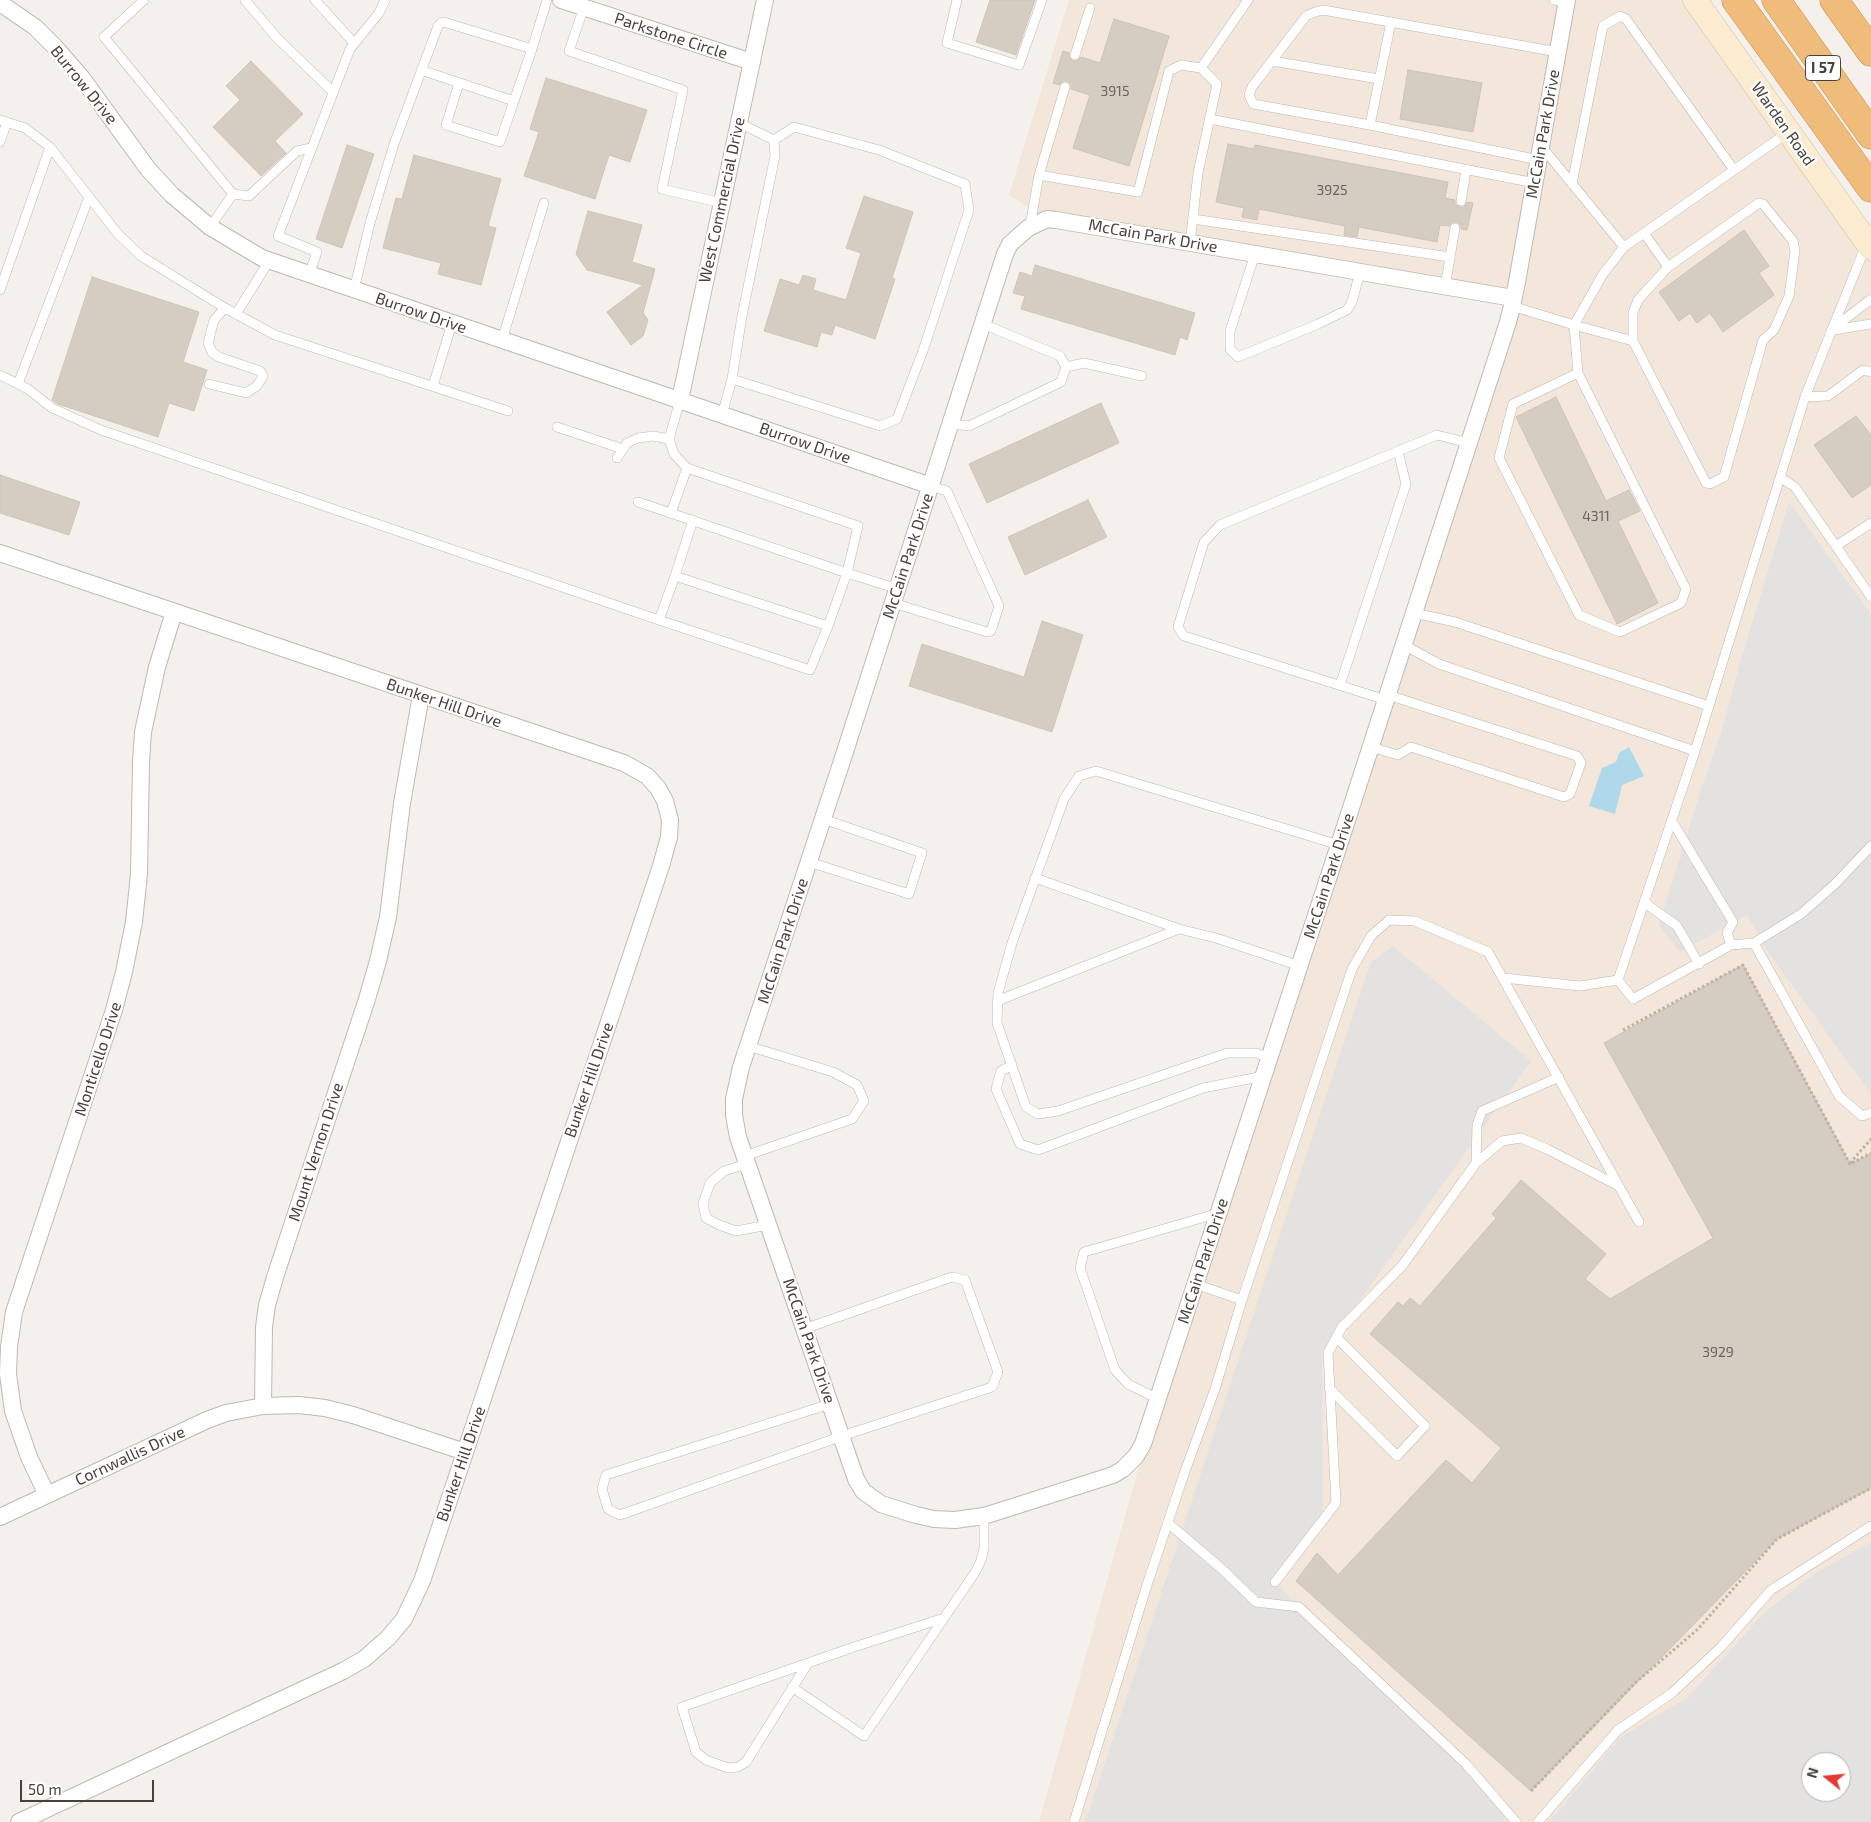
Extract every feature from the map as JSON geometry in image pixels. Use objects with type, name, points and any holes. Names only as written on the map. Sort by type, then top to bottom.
[{"type":"highway","points":[[1736,0],[1871,188]]},
{"type":"highway","name":"I 57","points":[[1776,0],[1871,135]]},
{"type":"highway","points":[[1834,0],[1871,52]]},
{"type":"main road","name":"Warden Road","points":[[1695,0],[1869,245]]},
{"type":"street","name":"Parkstone Circle","points":[[561,0],[752,62]]},
{"type":"street","name":"West Commercial Drive","points":[[680,400],[765,0]]},
{"type":"street","name":"McCain Park Drive","points":[[1513,302],[1446,287],[1047,219],[1030,226],[1019,234],[1005,254],[741,1067],[734,1099],[734,1115],[738,1137],[856,1479],[864,1491],[876,1500],[916,1515],[934,1519],[955,1520],[984,1516],[1113,1475],[1123,1469],[1136,1456],[1143,1444],[1340,845],[1513,302],[1558,52],[1563,1]]},
{"type":"street","name":"Burrow Drive","points":[[0,3],[34,27],[55,46],[82,78],[148,168],[172,195],[210,227],[239,246],[269,261],[931,486]]},
{"type":"street","name":"Bunker Hill Drive","points":[[0,553],[624,763],[647,776],[658,788],[665,801],[670,820],[669,837],[661,866],[422,1581],[404,1619],[388,1638],[364,1659],[343,1671],[19,1822]]},
{"type":"street","name":"Monticello Drive","points":[[47,1495],[29,1458],[13,1411],[8,1374],[9,1347],[14,1312],[114,1010],[124,972],[134,922],[139,874],[141,762],[144,732],[152,686],[174,612]]},
{"type":"street","name":"Mount Vernon Drive","points":[[263,1406],[264,1327],[267,1305],[378,961],[388,917],[402,803],[421,695]]},
{"type":"street","points":[[263,1406],[299,1405],[325,1408],[353,1415],[465,1452]]},
{"type":"street","name":"Cornwallis Drive","points":[[0,1517],[207,1420],[226,1413],[263,1406]]},
{"type":"lane","points":[[144,0],[104,37],[233,194],[250,196],[298,152],[311,148]]},
{"type":"lane","points":[[245,0],[277,38],[333,92]]},
{"type":"lane","points":[[315,0],[354,43]]},
{"type":"lane","points":[[309,274],[317,252],[278,236],[350,49],[379,13],[385,0]]},
{"type":"lane","points":[[459,83],[446,125],[500,142],[547,0]]},
{"type":"lane","points":[[957,0],[947,43],[1019,65],[1042,0]]},
{"type":"lane","points":[[1201,68],[1248,0]]},
{"type":"lane","points":[[584,8],[569,51],[684,90],[662,189],[722,203]]},
{"type":"lane","points":[[1075,55],[1090,8]]},
{"type":"lane","points":[[1558,52],[1323,10],[1306,16],[1252,87],[1249,95],[1253,104],[1540,154],[1572,184],[1624,247]]},
{"type":"lane","points":[[1572,184],[1603,26],[1620,16],[1626,18],[1734,170]]},
{"type":"lane","points":[[354,290],[370,224],[389,161],[438,26],[442,22],[447,23],[532,49]]},
{"type":"lane","points":[[1370,125],[1391,22]]},
{"type":"lane","points":[[1272,61],[1379,79]]},
{"type":"lane","points":[[1039,175],[1138,192],[1169,72],[1181,65],[1201,68],[1217,84],[1198,173],[1190,243]]},
{"type":"lane","points":[[422,70],[514,101]]},
{"type":"lane","points":[[1030,226],[1039,175],[1065,87]]},
{"type":"lane","points":[[1210,119],[1535,183]]},
{"type":"lane","points":[[0,142],[3,121],[25,128],[50,147],[118,234],[142,256],[225,308],[275,335],[508,411]]},
{"type":"lane","points":[[739,123],[774,140]]},
{"type":"lane","points":[[732,379],[880,426],[897,419],[924,348],[969,210],[964,184],[879,150],[794,127],[774,140]]},
{"type":"lane","points":[[1578,373],[1513,404],[1499,458],[1579,615],[1620,632],[1681,603],[1686,589],[1578,373],[1574,325],[1603,274],[1624,247],[1788,132]]},
{"type":"lane","points":[[722,415],[732,379],[742,316],[775,156],[774,140]]},
{"type":"lane","points":[[0,290],[50,147]]},
{"type":"lane","points":[[1460,201],[1466,170]]},
{"type":"lane","points":[[210,227],[233,194]]},
{"type":"lane","points":[[18,384],[89,197]]},
{"type":"lane","points":[[1759,203],[1763,204],[1793,242],[1795,251],[1789,296],[1774,330],[1763,340],[1724,477],[1706,484],[1633,341],[1633,314],[1638,300],[1668,267],[1759,203]]},
{"type":"lane","points":[[502,340],[544,204]]},
{"type":"lane","points":[[1193,219],[1450,257]]},
{"type":"lane","points":[[1446,287],[1456,228]]},
{"type":"lane","points":[[1644,233],[1668,267]]},
{"type":"lane","points":[[1618,980],[1695,751],[1805,397],[1831,330],[1869,245]]},
{"type":"lane","points":[[1255,254],[1230,331],[1230,348],[1238,356],[1318,324],[1347,310],[1352,302],[1360,272]]},
{"type":"lane","points":[[236,314],[269,261]]},
{"type":"lane","points":[[1831,330],[1871,299]]},
{"type":"lane","points":[[1513,302],[1574,325],[1633,341]]},
{"type":"lane","points":[[208,384],[246,393],[257,386],[263,376],[260,371],[219,357],[212,352],[208,343],[214,320],[225,308]]},
{"type":"lane","points":[[433,386],[452,323]]},
{"type":"lane","points":[[951,424],[970,426],[1061,382],[1066,366],[1060,356],[983,324]]},
{"type":"lane","points":[[1831,330],[1871,324]]},
{"type":"lane","points":[[1066,366],[1084,363],[1142,376]]},
{"type":"lane","points":[[1805,397],[1828,396],[1863,370],[1871,372]]},
{"type":"lane","points":[[0,375],[28,389],[52,408],[101,430],[810,670],[847,573],[858,526],[686,468],[674,454],[669,439],[680,400]]},
{"type":"lane","points":[[557,427],[623,449]]},
{"type":"lane","points":[[1371,747],[1398,755],[1411,747],[1564,797],[1570,794],[1581,763],[1577,756],[1184,636],[1178,626],[1204,542],[1220,525],[1437,435],[1469,443]]},
{"type":"lane","points":[[617,458],[627,443],[638,438],[653,436],[669,439]]},
{"type":"lane","points":[[1340,685],[1406,484],[1398,451]]},
{"type":"lane","points":[[670,513],[686,468]]},
{"type":"lane","points":[[1781,478],[1795,487],[1871,597]]},
{"type":"lane","points":[[638,502],[847,573],[895,596],[987,632],[992,631],[999,606],[948,491],[931,486]]},
{"type":"lane","points":[[659,620],[693,520]]},
{"type":"lane","points":[[1836,546],[1871,522]]},
{"type":"lane","points":[[675,576],[828,626]]},
{"type":"lane","points":[[1414,614],[1455,622],[1709,706]]},
{"type":"lane","points":[[1404,645],[1439,664],[1695,751]]},
{"type":"lane","points":[[1270,1058],[1256,1053],[1227,1053],[1058,1111],[1038,1114],[1026,1106],[997,1023],[998,993],[1012,943],[1064,799],[1079,776],[1096,771],[1340,845]]},
{"type":"lane","points":[[809,862],[909,894],[922,853],[823,819]]},
{"type":"lane","points":[[1672,821],[1733,922],[1727,933],[1731,945]]},
{"type":"lane","points":[[1618,980],[1634,999],[1731,945],[1754,943],[1801,914],[1835,884],[1871,846]]},
{"type":"lane","points":[[1036,878],[1179,929],[1216,938],[1300,966]]},
{"type":"lane","points":[[1645,903],[1677,926],[1699,964]]},
{"type":"lane","points":[[1074,1822],[1168,1523],[1215,1390],[1242,1300],[1352,969],[1371,936],[1389,920],[1415,921],[1488,952],[1639,1222]]},
{"type":"lane","points":[[998,1001],[1179,929]]},
{"type":"lane","points":[[1754,943],[1839,1096],[1862,1116],[1871,1114]]},
{"type":"lane","points":[[1503,978],[1580,986],[1618,980]]},
{"type":"lane","points":[[748,1046],[833,1072],[857,1085],[864,1101],[852,1119],[746,1160],[724,1171],[710,1184],[703,1204],[706,1218],[736,1231],[768,1225]]},
{"type":"lane","points":[[1012,1065],[1001,1070],[996,1089],[1020,1144],[1038,1150],[1204,1088],[1264,1076]]},
{"type":"lane","points":[[1476,1164],[1477,1125],[1482,1111],[1559,1077]]},
{"type":"lane","points":[[1275,1582],[1336,1503],[1328,1353],[1342,1327],[1402,1266],[1476,1164],[1502,1141],[1521,1138],[1547,1149],[1619,1186]]},
{"type":"lane","points":[[1158,1398],[1128,1384],[1115,1370],[1080,1268],[1084,1252],[1219,1213]]},
{"type":"lane","points":[[804,1328],[952,1277],[965,1280],[998,1372],[992,1387],[842,1436],[620,1515],[608,1509],[602,1489],[606,1475],[830,1404]]},
{"type":"lane","points":[[1195,1284],[1242,1300]]},
{"type":"lane","points":[[1329,1388],[1397,1456],[1425,1426],[1336,1338]]},
{"type":"lane","points":[[792,1688],[864,1736],[976,1571],[984,1548],[984,1516]]},
{"type":"lane","points":[[1168,1523],[1222,1569],[1256,1602],[1299,1607],[1466,1764],[1516,1822]]},
{"type":"lane","points":[[1538,1822],[1618,1730],[1672,1693],[1721,1646],[1771,1590],[1871,1526]]},
{"type":"lane","points":[[808,1663],[746,1762],[738,1767],[728,1768],[706,1760],[696,1752],[682,1707],[808,1663],[944,1618]]},
{"type":"path","points":[[1623,1030],[1742,965],[1850,1164]]},
{"type":"path","points":[[1850,1164],[1871,1138]]},
{"type":"path","points":[[1850,1164],[1871,1153]]},
{"type":"path","points":[[1531,1791],[1635,1683],[1698,1628],[1777,1539],[1871,1488]]},
{"type":"shaded area","points":[[1069,0],[1695,0],[1871,245],[1871,1822],[1039,1822],[1158,1399],[1513,299],[1047,219],[1009,195]]},
{"type":"shaded area","points":[[1789,502],[1871,614],[1871,1094],[1768,952],[1747,915],[1680,952],[1659,925],[1702,786],[1721,733],[1740,663]]},
{"type":"shaded area","points":[[1393,946],[1531,1061],[1322,1353],[1323,1520],[1275,1582],[1299,1607],[1513,1809],[1501,1822],[1085,1822],[1371,962]]},
{"type":"shaded area","points":[[1871,1542],[1871,1822],[1549,1822],[1621,1737],[1688,1697],[1765,1612],[1816,1573]]},
{"type":"water","points":[[1629,747],[1644,776],[1622,785],[1615,814],[1589,806],[1602,768],[1616,762],[1619,753]]},
{"type":"building","points":[[990,0],[1035,0],[1016,55],[976,42]]},
{"type":"building","points":[[1114,19],[1169,36],[1129,166],[1073,148],[1090,95],[1071,89],[1071,85],[1067,81],[1063,81],[1059,85],[1053,83],[1063,51],[1069,53],[1069,57],[1073,61],[1077,61],[1081,57],[1100,63]]},
{"type":"building","points":[[251,61],[303,114],[275,141],[286,153],[261,176],[213,127],[240,100],[226,86]]},
{"type":"building","points":[[1408,70],[1482,83],[1473,132],[1400,119]]},
{"type":"building","points":[[546,78],[647,110],[630,162],[609,155],[595,199],[524,176],[539,132],[530,129]]},
{"type":"building","points":[[1228,144],[1254,149],[1255,145],[1448,182],[1445,198],[1455,200],[1455,204],[1460,207],[1464,207],[1467,202],[1473,203],[1467,230],[1461,229],[1461,225],[1457,222],[1452,222],[1449,226],[1440,225],[1437,242],[1359,227],[1357,237],[1344,235],[1345,226],[1259,209],[1257,220],[1242,217],[1244,208],[1216,202]]},
{"type":"building","points":[[347,145],[374,154],[342,248],[316,239]]},
{"type":"building","points":[[414,155],[501,179],[488,226],[496,228],[481,285],[438,274],[441,263],[383,248],[396,198],[402,199]]},
{"type":"building","points":[[864,196],[913,212],[892,278],[895,279],[875,339],[835,325],[832,335],[821,332],[817,347],[764,331],[780,279],[799,285],[803,275],[816,279],[813,290],[846,300],[861,253],[846,248]]},
{"type":"building","points":[[588,211],[642,225],[632,262],[655,269],[643,313],[648,320],[643,336],[631,345],[607,312],[643,285],[587,270],[576,254]]},
{"type":"building","points":[[1744,230],[1769,266],[1759,273],[1774,295],[1723,332],[1710,313],[1697,323],[1690,313],[1679,321],[1659,292]]},
{"type":"building","points":[[1035,265],[1195,313],[1187,340],[1180,337],[1175,355],[1021,309],[1025,296],[1013,293],[1020,272],[1032,276]]},
{"type":"building","points":[[92,277],[199,312],[183,362],[207,370],[194,411],[169,403],[158,437],[58,404],[52,400]]},
{"type":"building","points":[[1556,397],[1606,501],[1629,490],[1640,511],[1618,521],[1658,603],[1617,624],[1516,417]]},
{"type":"building","points":[[1101,403],[1119,443],[987,503],[969,464]]},
{"type":"building","points":[[1856,416],[1871,435],[1871,485],[1852,498],[1814,445]]},
{"type":"building","points":[[0,475],[80,502],[69,535],[0,513]]},
{"type":"building","points":[[1088,500],[1107,537],[1025,575],[1008,537]]},
{"type":"building","points":[[1042,621],[1083,635],[1052,732],[909,686],[922,644],[1024,677]]},
{"type":"building","points":[[1743,965],[1850,1164],[1871,1154],[1871,1488],[1777,1539],[1531,1791],[1296,1581],[1317,1553],[1338,1575],[1446,1460],[1472,1483],[1501,1448],[1370,1334],[1398,1302],[1403,1306],[1410,1298],[1420,1306],[1496,1218],[1492,1214],[1521,1180],[1606,1254],[1585,1279],[1610,1299],[1713,1238],[1604,1043]]}]
